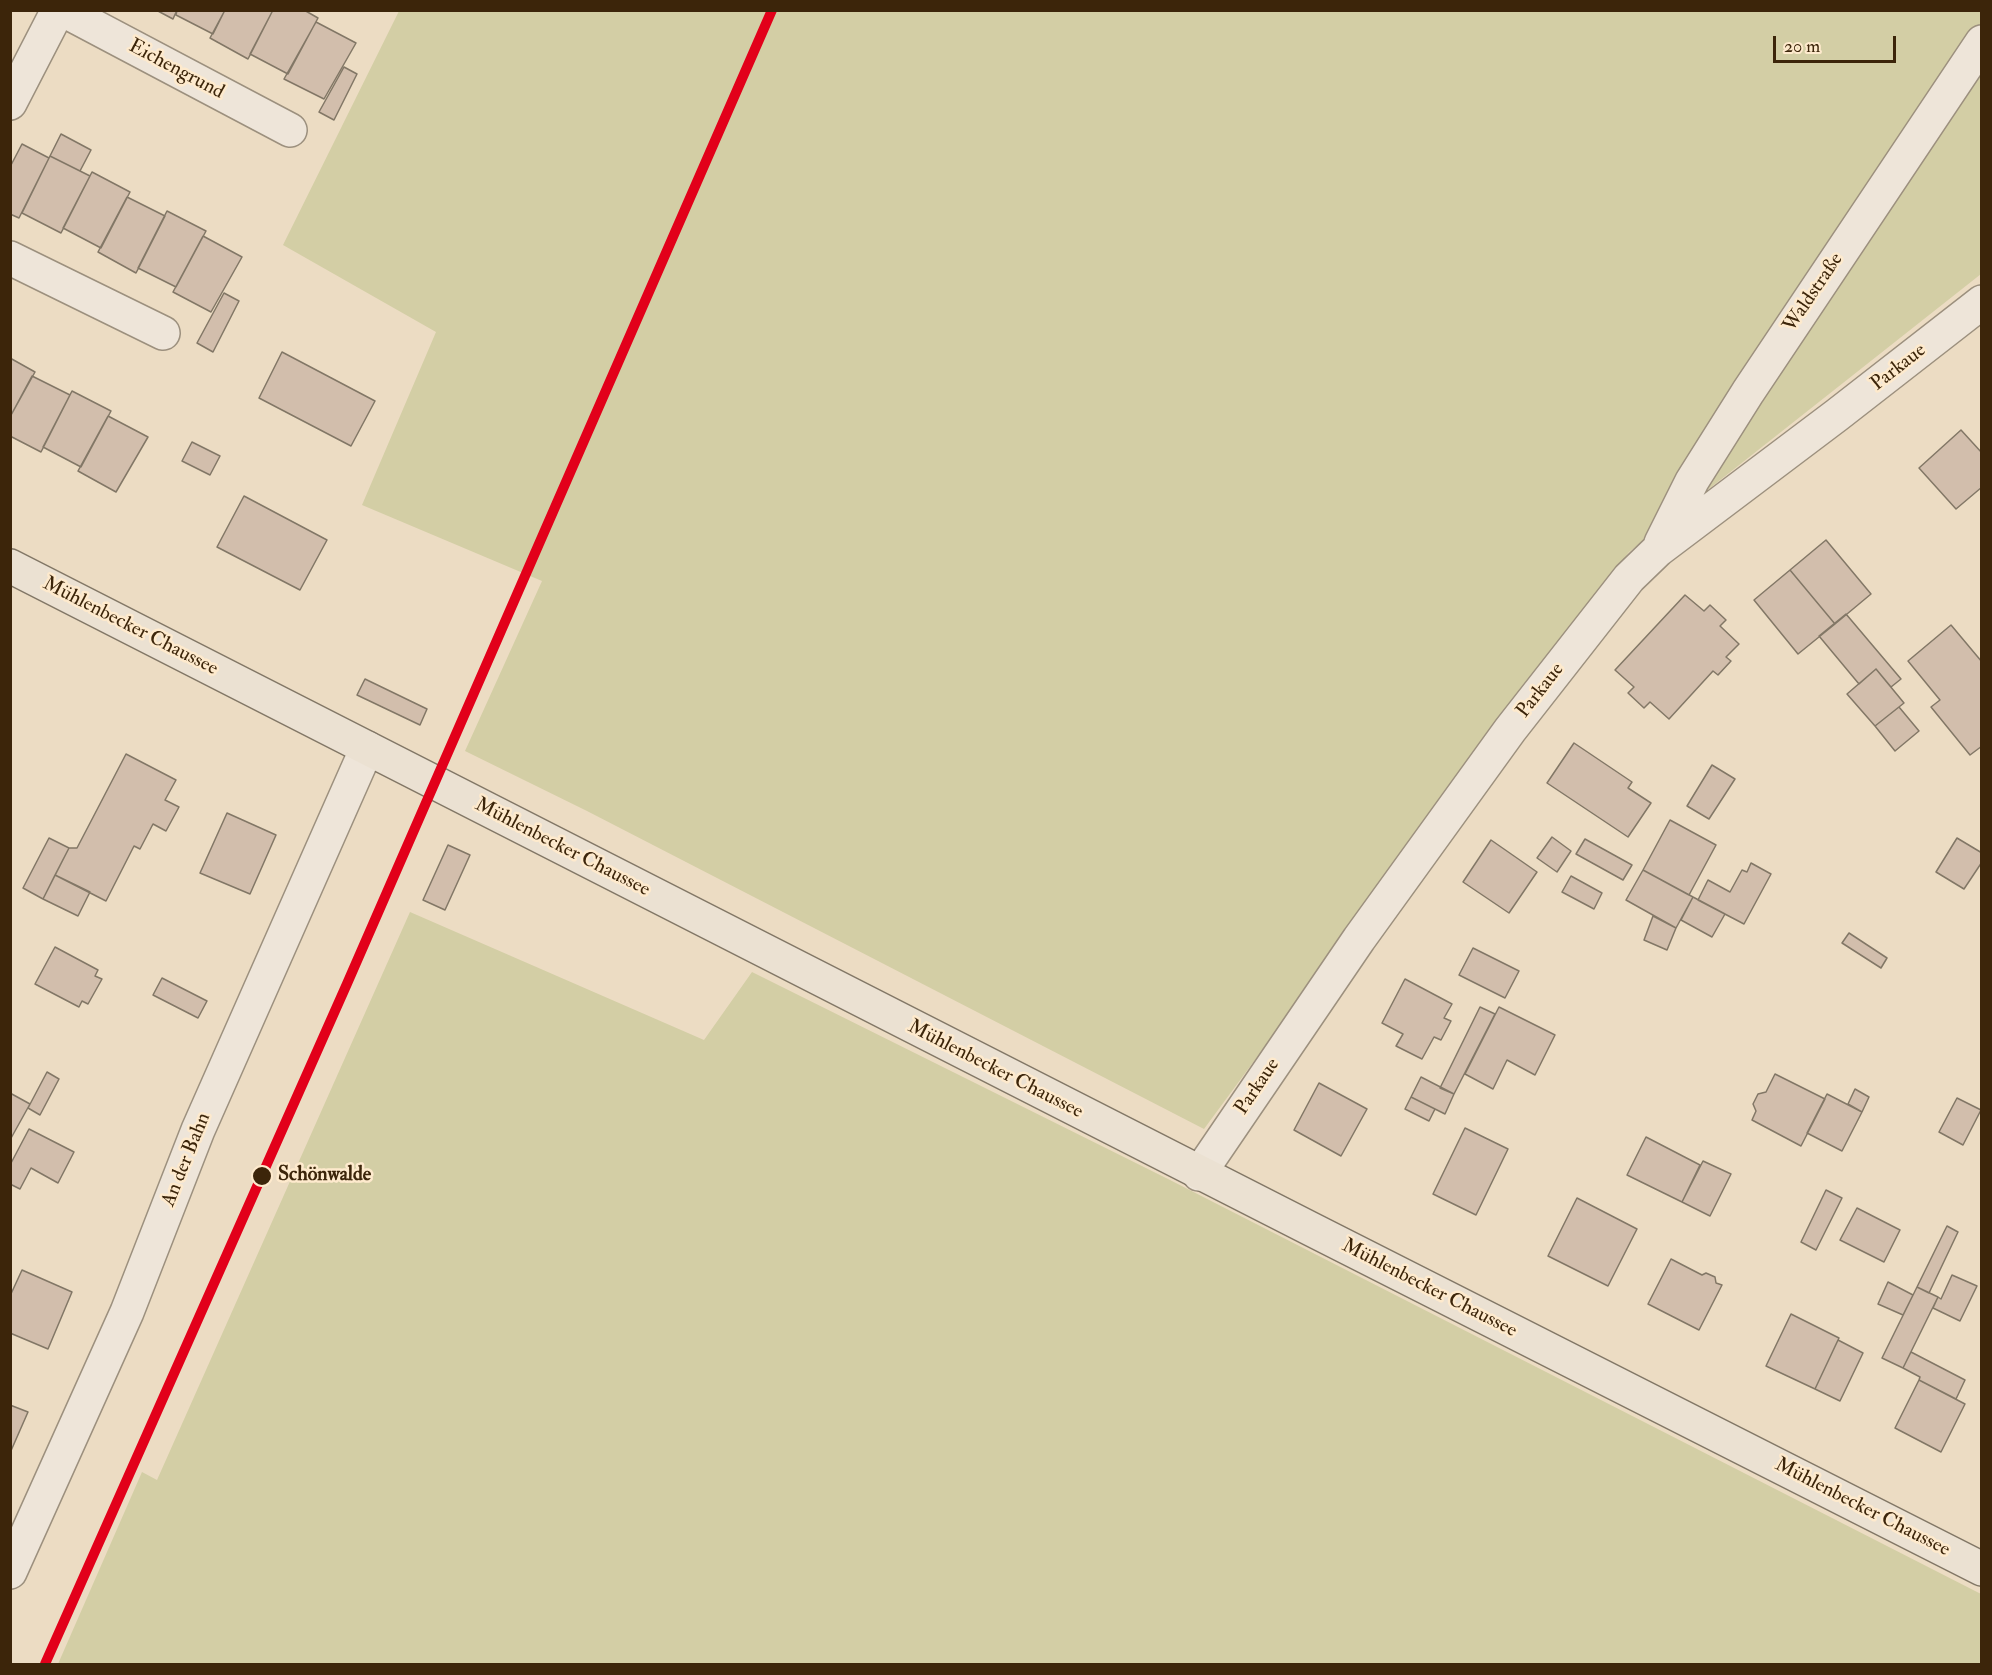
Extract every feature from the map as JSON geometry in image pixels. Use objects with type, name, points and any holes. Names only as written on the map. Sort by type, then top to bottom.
[{"type":"main road","name":"Mühlenbecker Chaussee","points":[[10,566],[1199,1174],[1698,1423],[1982,1569]]},
{"type":"street","points":[[10,103],[58,10]]},
{"type":"street","name":"Eichengrund","points":[[63,10],[290,130]]},
{"type":"street","name":"Waldstraße","points":[[1658,550],[1692,481],[1748,392],[1982,42]]},
{"type":"street","points":[[10,258],[163,333]]},
{"type":"street","name":"Parkaue","points":[[1199,1174],[1359,939],[1510,730],[1629,578],[1658,550],[1838,415],[1982,302]]},
{"type":"street","name":"An der Bahn","points":[[10,1572],[127,1312],[198,1130],[367,748]]},
{"type":"shaded area","points":[[399,11],[1981,11],[1981,274],[1629,552],[1204,1129],[587,811],[465,751],[542,581],[362,505],[436,332],[283,245]]},
{"type":"shaded area","points":[[410,912],[704,1040],[752,972],[1170,1180],[1981,1594],[1981,1664],[58,1664],[142,1472],[157,1480]]},
{"type":"building","points":[[156,10],[177,10],[173,19]]},
{"type":"building","points":[[177,10],[225,10],[213,34],[176,15]]},
{"type":"building","points":[[225,10],[273,10],[248,59],[210,38]]},
{"type":"building","points":[[273,10],[304,10],[318,18],[288,74],[250,54]]},
{"type":"building","points":[[316,22],[356,43],[324,99],[284,79]]},
{"type":"building","points":[[344,67],[357,74],[334,120],[319,112]]},
{"type":"building","points":[[61,134],[91,150],[80,171],[50,156]]},
{"type":"building","points":[[22,144],[49,158],[19,218],[10,214],[10,167]]},
{"type":"building","points":[[50,156],[90,176],[61,233],[22,213]]},
{"type":"building","points":[[92,172],[130,192],[101,248],[63,228]]},
{"type":"building","points":[[127,197],[165,216],[136,273],[98,252]]},
{"type":"building","points":[[167,211],[206,231],[176,287],[138,268]]},
{"type":"building","points":[[203,236],[242,257],[211,312],[173,292]]},
{"type":"building","points":[[224,293],[239,301],[213,352],[197,343]]},
{"type":"building","points":[[282,352],[375,401],[351,446],[259,398]]},
{"type":"building","points":[[10,358],[35,372],[10,417]]},
{"type":"building","points":[[32,376],[70,395],[41,452],[10,436],[10,417]]},
{"type":"building","points":[[72,391],[111,411],[81,467],[43,447]]},
{"type":"building","points":[[108,416],[148,437],[116,492],[78,471]]},
{"type":"building","points":[[1961,430],[1982,453],[1982,487],[1956,509],[1919,468]]},
{"type":"building","points":[[192,442],[220,456],[210,475],[182,461]]},
{"type":"building","points":[[244,496],[327,540],[300,590],[217,547]]},
{"type":"building","points":[[1826,540],[1871,594],[1835,624],[1790,570]]},
{"type":"building","points":[[1790,570],[1835,624],[1798,654],[1754,600]]},
{"type":"building","points":[[1685,595],[1704,611],[1710,605],[1726,620],[1720,626],[1739,644],[1726,657],[1731,661],[1718,675],[1713,671],[1669,719],[1650,702],[1644,708],[1628,693],[1634,687],[1615,670]]},
{"type":"building","points":[[1846,614],[1901,679],[1891,687],[1876,669],[1859,684],[1819,636]]},
{"type":"building","points":[[1951,625],[1982,662],[1982,746],[1970,755],[1931,707],[1940,700],[1908,661]]},
{"type":"building","points":[[1876,669],[1904,703],[1875,726],[1847,694]]},
{"type":"building","points":[[365,679],[427,709],[420,725],[357,695]]},
{"type":"building","points":[[1899,707],[1919,731],[1895,751],[1875,726]]},
{"type":"building","points":[[1574,743],[1632,782],[1628,788],[1651,803],[1628,837],[1547,783]]},
{"type":"building","points":[[126,754],[176,780],[165,800],[179,807],[166,831],[153,824],[140,849],[134,846],[106,901],[55,875],[69,848],[77,848]]},
{"type":"building","points":[[1712,765],[1735,779],[1709,819],[1687,806]]},
{"type":"building","points":[[227,813],[276,835],[250,894],[200,873]]},
{"type":"building","points":[[1670,820],[1716,845],[1689,895],[1643,870]]},
{"type":"building","points":[[1552,837],[1571,851],[1557,872],[1537,858]]},
{"type":"building","points":[[49,838],[69,848],[43,899],[23,888]]},
{"type":"building","points":[[1957,838],[1982,853],[1982,862],[1964,889],[1936,872]]},
{"type":"building","points":[[1585,839],[1632,865],[1623,880],[1576,854]]},
{"type":"building","points":[[1491,840],[1537,872],[1509,913],[1463,882]]},
{"type":"building","points":[[448,845],[470,855],[445,910],[423,900]]},
{"type":"building","points":[[1751,863],[1771,874],[1744,924],[1698,900],[1708,880],[1730,892],[1742,870],[1747,872]]},
{"type":"building","points":[[1643,870],[1693,897],[1676,928],[1626,900]]},
{"type":"building","points":[[55,875],[90,892],[78,916],[43,899]]},
{"type":"building","points":[[1571,876],[1602,893],[1594,909],[1562,892]]},
{"type":"building","points":[[1693,897],[1725,914],[1712,937],[1681,920]]},
{"type":"building","points":[[1653,916],[1676,928],[1667,950],[1644,940]]},
{"type":"building","points":[[1849,933],[1887,958],[1881,968],[1842,943]]},
{"type":"building","points":[[55,947],[98,970],[95,976],[102,979],[88,1004],[82,1001],[79,1007],[35,984]]},
{"type":"building","points":[[1473,948],[1519,971],[1505,998],[1459,975]]},
{"type":"building","points":[[162,978],[207,1001],[198,1018],[153,995]]},
{"type":"building","points":[[1405,979],[1452,1004],[1444,1018],[1451,1021],[1441,1040],[1434,1037],[1422,1059],[1396,1046],[1403,1034],[1382,1023]]},
{"type":"building","points":[[1480,1007],[1495,1014],[1454,1094],[1440,1088]]},
{"type":"building","points":[[1499,1007],[1555,1035],[1535,1075],[1507,1060],[1493,1089],[1465,1074]]},
{"type":"building","points":[[47,1072],[59,1079],[40,1115],[28,1108]]},
{"type":"building","points":[[1775,1074],[1825,1099],[1801,1146],[1752,1120],[1756,1111],[1753,1104],[1758,1094],[1766,1092]]},
{"type":"building","points":[[1421,1077],[1454,1094],[1445,1114],[1411,1097]]},
{"type":"building","points":[[1319,1083],[1367,1109],[1341,1156],[1294,1130]]},
{"type":"building","points":[[1855,1089],[1869,1097],[1862,1112],[1848,1104]]},
{"type":"building","points":[[10,1093],[30,1104],[10,1140]]},
{"type":"building","points":[[1827,1094],[1862,1112],[1842,1151],[1807,1133]]},
{"type":"building","points":[[1411,1097],[1435,1109],[1429,1121],[1405,1109]]},
{"type":"building","points":[[1957,1098],[1981,1110],[1963,1145],[1939,1132]]},
{"type":"building","points":[[1465,1128],[1508,1149],[1476,1215],[1433,1194]]},
{"type":"building","points":[[29,1129],[74,1152],[58,1183],[31,1168],[20,1189],[10,1184],[10,1165]]},
{"type":"building","points":[[1646,1137],[1700,1165],[1682,1202],[1627,1175]]},
{"type":"building","points":[[1703,1161],[1731,1174],[1710,1216],[1682,1202]]},
{"type":"building","points":[[1826,1190],[1842,1198],[1816,1250],[1801,1242]]},
{"type":"building","points":[[1577,1198],[1637,1229],[1608,1286],[1548,1256]]},
{"type":"building","points":[[1857,1208],[1900,1230],[1884,1262],[1840,1240]]},
{"type":"building","points":[[1947,1226],[1958,1232],[1929,1293],[1917,1287]]},
{"type":"building","points":[[1671,1259],[1702,1275],[1706,1273],[1715,1277],[1716,1283],[1722,1285],[1699,1330],[1648,1304]]},
{"type":"building","points":[[22,1270],[72,1292],[48,1349],[10,1333],[10,1296]]},
{"type":"building","points":[[1952,1275],[1977,1286],[1960,1321],[1933,1308],[1938,1297],[1941,1299]]},
{"type":"building","points":[[1888,1282],[1913,1295],[1903,1315],[1878,1304]]},
{"type":"building","points":[[1917,1287],[1938,1297],[1903,1368],[1882,1358]]},
{"type":"building","points":[[1791,1314],[1839,1338],[1815,1389],[1766,1366]]},
{"type":"building","points":[[1838,1340],[1863,1353],[1840,1401],[1815,1389]]},
{"type":"building","points":[[1911,1352],[1965,1380],[1956,1399],[1919,1380],[1920,1377],[1903,1368]]},
{"type":"building","points":[[1919,1380],[1965,1404],[1941,1452],[1895,1428]]},
{"type":"building","points":[[10,1405],[28,1412],[10,1453]]},
{"type":"transit line","points":[[45,1664],[346,986],[772,10]]},
{"type":"place","name":"Schönwalde","points":[[262,1176]]}]
